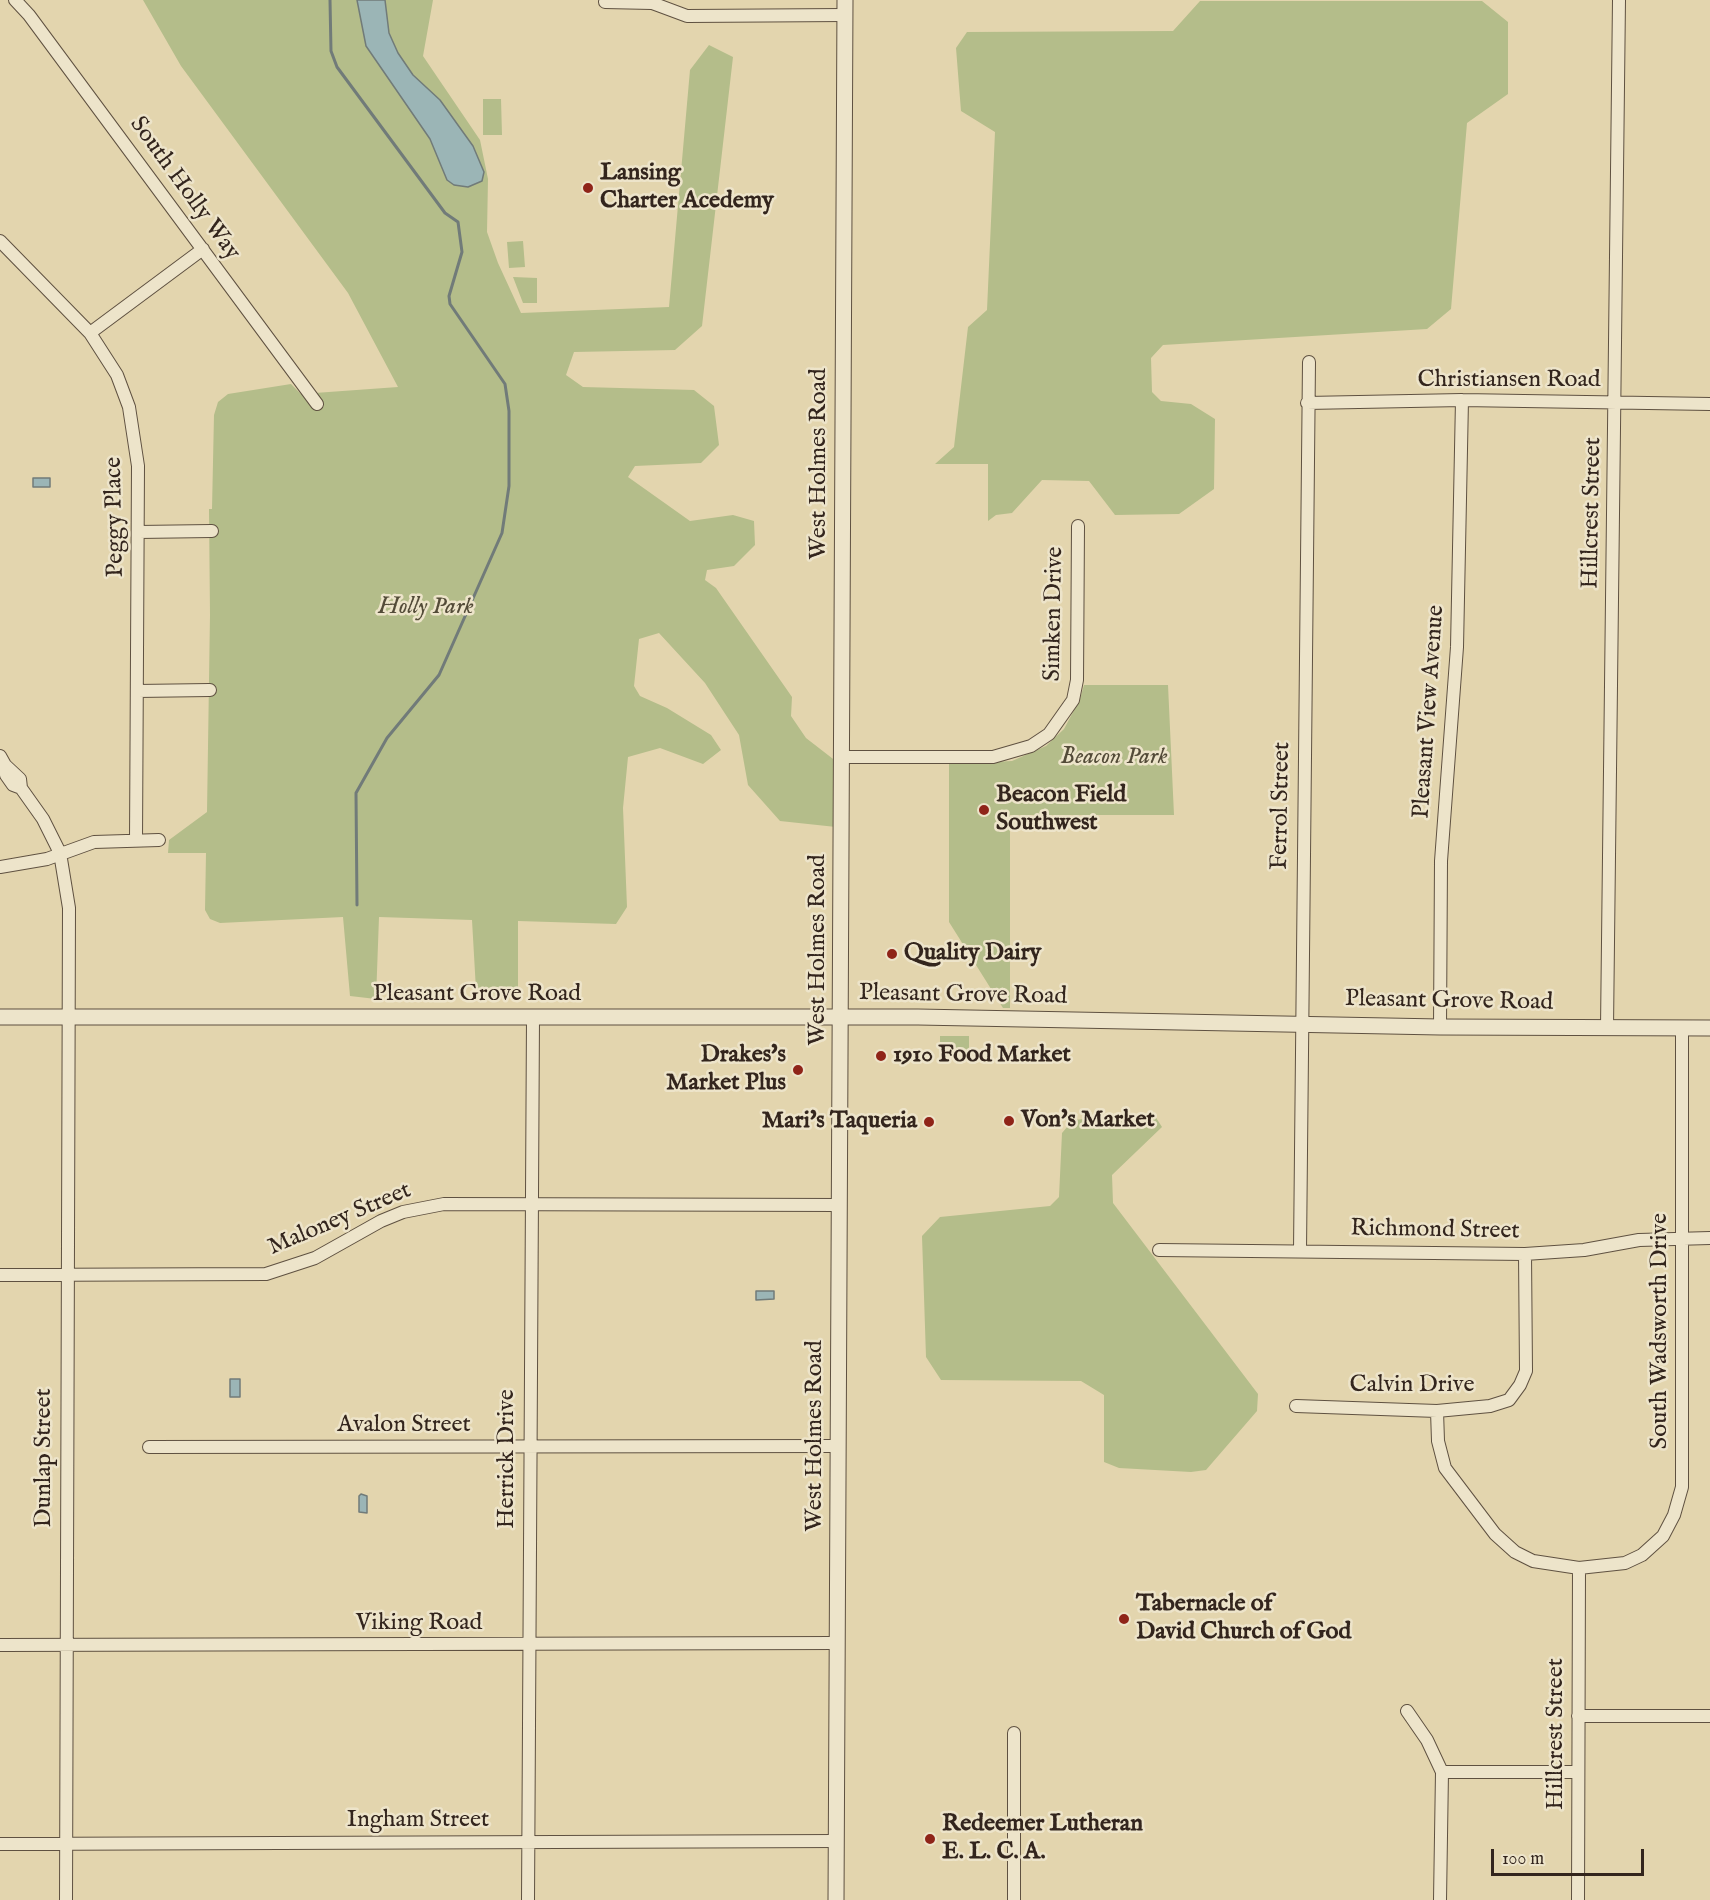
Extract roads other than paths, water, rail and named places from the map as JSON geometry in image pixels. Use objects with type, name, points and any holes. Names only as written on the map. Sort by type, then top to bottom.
[{"type":"street","name":"South Holly Way","points":[[15,0],[29,15],[316,404]]},
{"type":"street","name":"Hillcrest Street","points":[[1608,1026],[1619,0]]},
{"type":"street","points":[[605,2],[652,3],[687,16],[845,7]]},
{"type":"street","name":"West Holmes Road","points":[[836,1900],[845,7]]},
{"type":"street","name":"Peggy Place","points":[[0,241],[90,333],[117,375],[129,407],[138,466],[136,840]]},
{"type":"street","points":[[90,333],[203,249]]},
{"type":"street","name":"Ferrol Street","points":[[1300,1250],[1308,362]]},
{"type":"street","name":"Christiansen Road","points":[[1308,403],[1462,400],[1710,404]]},
{"type":"street","name":"Pleasant View Avenue","points":[[1440,1026],[1441,861],[1457,647],[1462,400]]},
{"type":"street","name":"Simken Drive","points":[[842,757],[993,757],[1031,746],[1049,735],[1073,700],[1077,680],[1078,526]]},
{"type":"street","points":[[138,532],[212,531]]},
{"type":"street","points":[[137,691],[210,690]]},
{"type":"street","name":"Dunlap Street","points":[[3,760],[6,776],[13,784],[21,788],[43,819],[60,853],[69,908],[66,1900]]},
{"type":"street","points":[[0,867],[47,859],[94,842],[159,840]]},
{"type":"street","name":"Pleasant Grove Road","points":[[0,1017],[840,1017],[1710,1028]]},
{"type":"street","name":"Herrick Drive","points":[[528,1900],[533,1018]]},
{"type":"street","name":"South Wadsworth Drive","points":[[1437,1411],[1438,1441],[1445,1468],[1495,1534],[1515,1552],[1533,1562],[1579,1569],[1625,1563],[1642,1555],[1663,1536],[1674,1515],[1682,1487],[1682,1028]]},
{"type":"street","name":"Maloney Street","points":[[0,1275],[266,1274],[315,1258],[381,1221],[422,1207],[444,1204],[840,1205]]},
{"type":"street","name":"Richmond Street","points":[[1159,1250],[1525,1254],[1683,1237],[1710,1238]]},
{"type":"street","name":"Calvin Drive","points":[[1296,1406],[1437,1411],[1490,1406],[1509,1400],[1520,1385],[1526,1371],[1525,1254]]},
{"type":"street","name":"Avalon Street","points":[[149,1447],[839,1446]]},
{"type":"street","name":"Hillcrest Street","points":[[1578,1900],[1579,1569]]},
{"type":"street","name":"Viking Road","points":[[0,1645],[837,1643]]},
{"type":"street","points":[[1407,1711],[1427,1740],[1442,1772],[1440,1900]]},
{"type":"street","points":[[1578,1716],[1710,1716]]},
{"type":"street","points":[[1014,1733],[1014,1900]]},
{"type":"street","points":[[1442,1772],[1578,1772]]},
{"type":"street","name":"Ingham Street","points":[[0,1844],[837,1840]]},
{"type":"water","points":[[357,0],[385,0],[389,33],[398,53],[413,75],[440,100],[473,146],[484,172],[482,181],[468,187],[454,185],[447,180],[430,139],[366,46]]},
{"type":"water","points":[[33,478],[50,478],[50,487],[33,487]]},
{"type":"water","points":[[756,1291],[774,1291],[774,1299],[756,1300]]},
{"type":"water","points":[[230,1379],[240,1379],[240,1397],[230,1397]]},
{"type":"water","points":[[361,1494],[367,1496],[367,1513],[359,1512]]},
{"type":"waterway","points":[[330,0],[331,51],[337,67],[445,213],[458,222],[462,252],[449,296],[450,304],[505,384],[509,411],[509,486],[502,533],[439,675],[387,738],[356,793],[357,905]]},
{"type":"place","name":"Lansing Charter Acedemy","points":[[588,188]]},
{"type":"place","name":"Beacon Field Southwest","points":[[984,810]]},
{"type":"place","name":"Quality Dairy","points":[[892,954]]},
{"type":"place","name":"1910 Food Market","points":[[881,1056]]},
{"type":"place","name":"Drakes's Market Plus","points":[[798,1070]]},
{"type":"place","name":"Von's Market","points":[[1009,1121]]},
{"type":"place","name":"Mari's Taqueria","points":[[929,1122]]},
{"type":"place","name":"Tabernacle of David Church of God","points":[[1124,1619]]},
{"type":"place","name":"Redeemer Lutheran E. L. C. A.","points":[[930,1839]]},
{"type":"park label","name":"Holly Park","points":[[426,608]]},
{"type":"park label","name":"Beacon Park","points":[[1114,758]]}]
